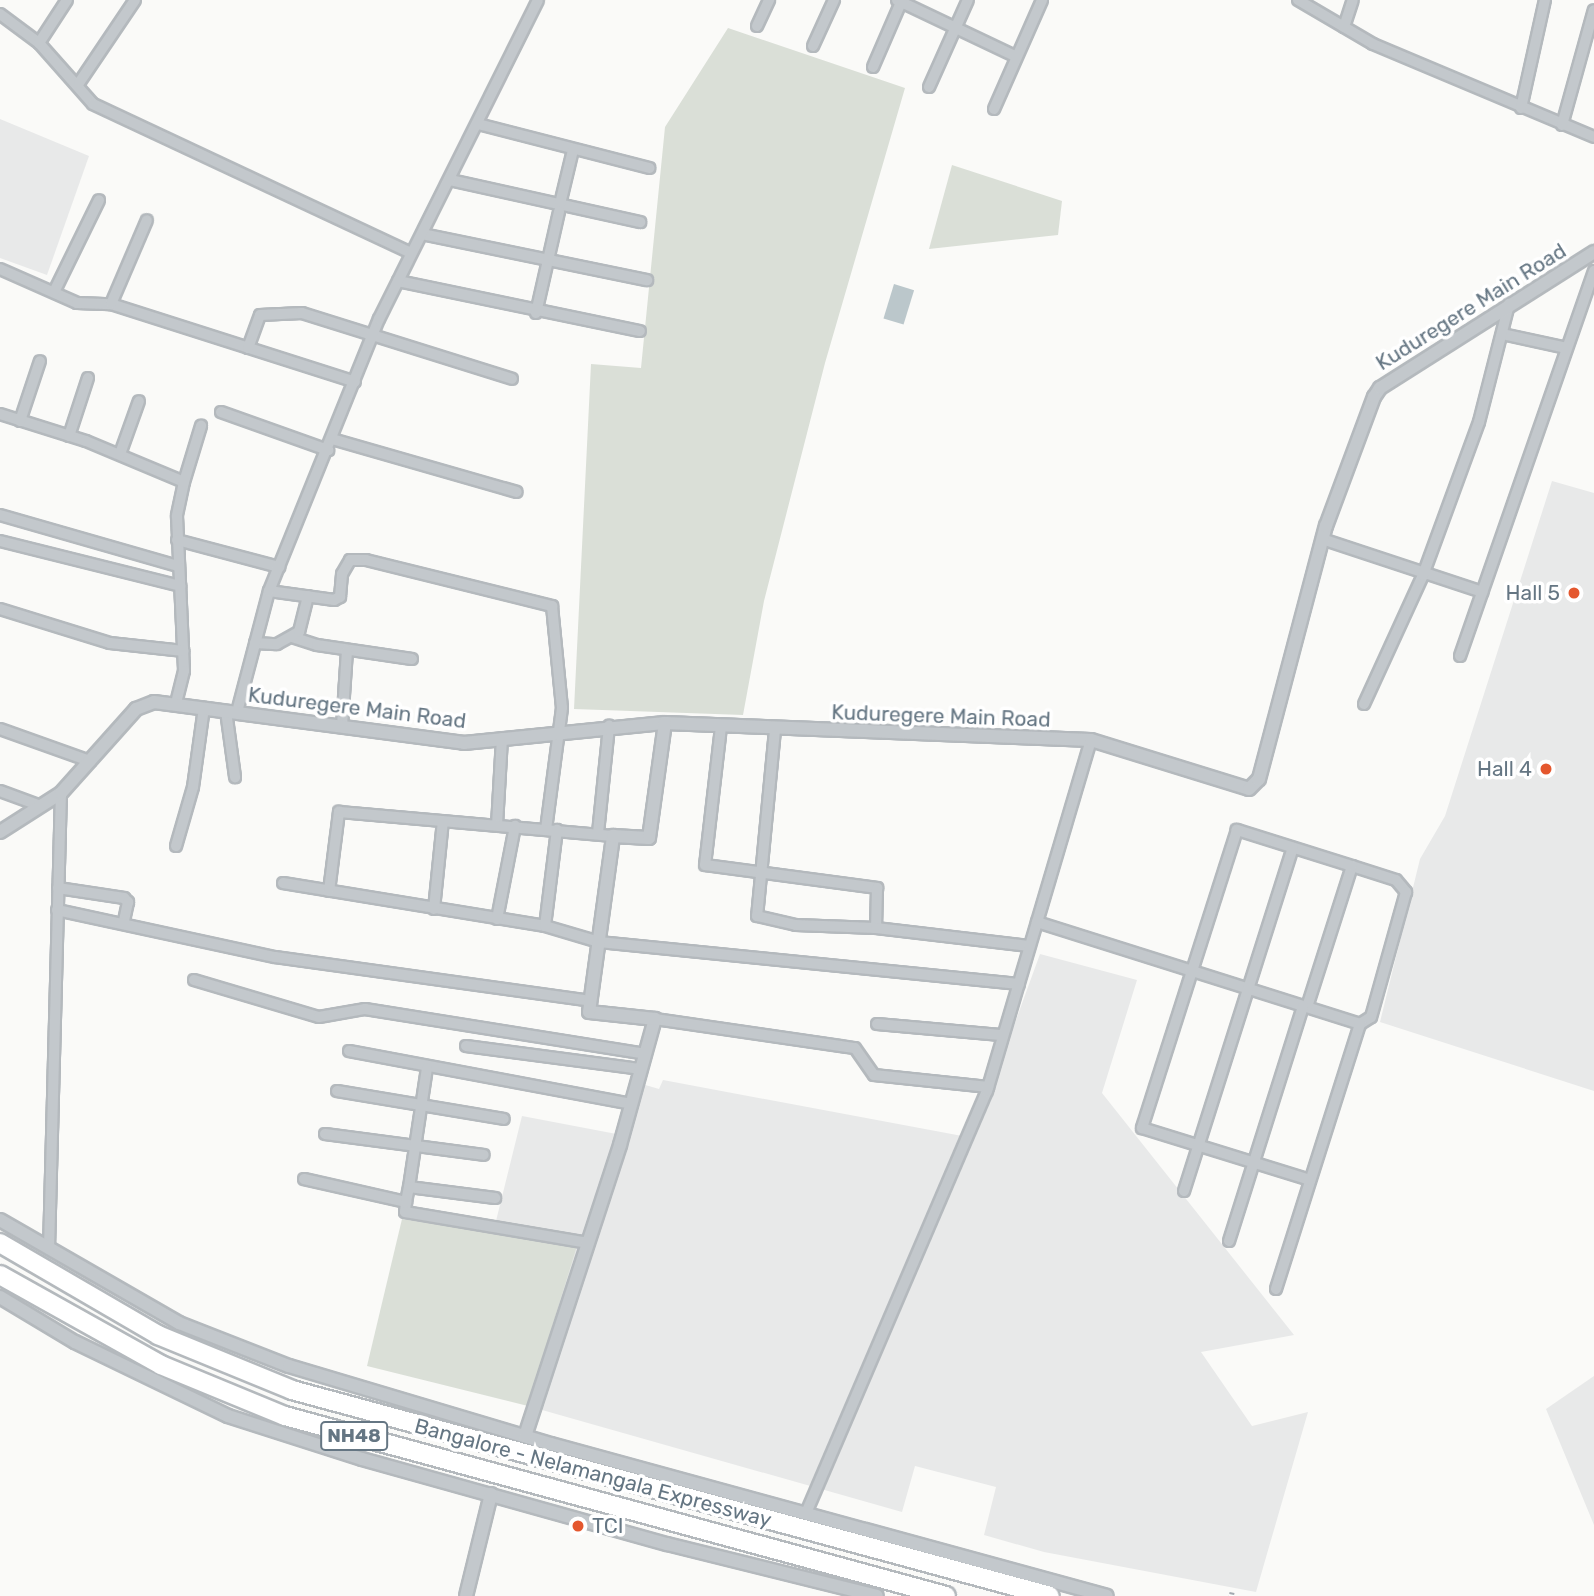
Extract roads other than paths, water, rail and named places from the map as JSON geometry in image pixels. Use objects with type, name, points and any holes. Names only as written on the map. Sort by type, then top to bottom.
[{"type":"highway","name":"Bangalore - Nelamangala Expressway","points":[[0,1243],[187,1349],[317,1397],[1050,1596]]},
{"type":"highway","name":"Bangalore - Nelamangala Expressway","points":[[0,1275],[111,1339],[199,1383],[329,1429],[946,1596]]},
{"type":"street","points":[[39,43],[67,0]]},
{"type":"street","points":[[79,83],[135,0]]},
{"type":"street","points":[[235,777],[231,712],[255,643],[269,591],[372,337],[411,253],[450,180],[538,0]]},
{"type":"street","points":[[757,26],[769,0]]},
{"type":"street","points":[[813,46],[834,0]]},
{"type":"street","points":[[929,87],[968,0]]},
{"type":"street","points":[[994,109],[1015,56],[1042,0]]},
{"type":"street","points":[[1298,0],[1314,4],[1344,27],[1521,108],[1594,137]]},
{"type":"street","points":[[1344,27],[1353,0]]},
{"type":"street","points":[[1521,108],[1545,0]]},
{"type":"street","points":[[873,67],[900,1],[1015,56]]},
{"type":"street","points":[[1562,125],[1594,10]]},
{"type":"street","points":[[0,14],[39,43],[79,83],[93,104],[411,253]]},
{"type":"street","points":[[478,124],[649,168]]},
{"type":"street","points":[[536,313],[550,261],[573,150]]},
{"type":"street","points":[[450,180],[560,208],[640,222]]},
{"type":"street","points":[[55,290],[99,200]]},
{"type":"street","points":[[111,304],[147,220]]},
{"type":"street","points":[[422,234],[647,280]]},
{"type":"street","name":"Kuduregere Main Road","points":[[0,832],[61,793],[136,709],[154,702],[464,743],[609,726],[665,723],[775,730],[1091,740],[1249,789],[1259,779],[1322,539],[1380,388],[1594,252]]},
{"type":"street","points":[[0,269],[55,290],[77,303],[111,304],[355,382]]},
{"type":"street","points":[[1460,656],[1594,271]]},
{"type":"street","points":[[398,281],[536,313],[640,331]]},
{"type":"street","points":[[1364,704],[1423,575],[1479,422],[1509,304]]},
{"type":"street","points":[[248,348],[260,315],[302,313],[512,379]]},
{"type":"street","points":[[1502,334],[1567,348]]},
{"type":"street","points":[[20,421],[40,360]]},
{"type":"street","points":[[69,436],[88,378]]},
{"type":"street","points":[[120,454],[139,401]]},
{"type":"street","points":[[221,412],[328,450]]},
{"type":"street","points":[[0,414],[120,454],[184,482]]},
{"type":"street","points":[[176,704],[184,651],[177,540],[184,482],[201,426]]},
{"type":"street","points":[[332,439],[517,492]]},
{"type":"street","points":[[0,514],[178,566]]},
{"type":"street","points":[[1322,539],[1423,575],[1482,592]]},
{"type":"street","points":[[177,540],[279,567]]},
{"type":"street","points":[[0,541],[180,586]]},
{"type":"street","points":[[269,591],[340,597],[342,574],[350,560],[366,560],[552,606],[562,708],[556,732],[545,926]]},
{"type":"street","points":[[255,643],[277,644],[292,637],[305,623],[308,596]]},
{"type":"street","points":[[0,609],[110,643],[184,651]]},
{"type":"street","points":[[292,637],[347,650],[412,659]]},
{"type":"street","points":[[342,726],[347,650]]},
{"type":"street","points":[[176,846],[193,787],[204,708]]},
{"type":"street","points":[[329,891],[340,812],[649,838],[665,723]]},
{"type":"street","points":[[598,833],[609,726]]},
{"type":"street","points":[[721,727],[705,865],[761,876],[877,888],[876,928]]},
{"type":"street","points":[[0,729],[90,761]]},
{"type":"street","points":[[775,730],[757,916],[796,925],[876,928],[1029,946]]},
{"type":"street","points":[[497,825],[502,738]]},
{"type":"street","points":[[806,1513],[988,1087],[1001,1035],[1091,740]]},
{"type":"street","points":[[0,791],[41,806]]},
{"type":"street","points":[[48,1249],[61,793]]},
{"type":"street","points":[[434,909],[443,821]]},
{"type":"street","points":[[497,919],[515,827]]},
{"type":"street","points":[[1276,1289],[1360,1024],[1371,1017],[1406,892],[1396,880],[1237,830],[1142,1128],[1310,1180]]},
{"type":"street","points":[[612,836],[589,1012],[855,1048],[864,1067],[874,1075],[988,1087]]},
{"type":"street","points":[[1184,1191],[1293,848]]},
{"type":"street","points":[[1228,1241],[1352,866]]},
{"type":"street","points":[[283,883],[545,926],[599,942],[1018,984]]},
{"type":"street","points":[[58,888],[124,898],[128,902],[124,921]]},
{"type":"street","points":[[57,910],[124,921],[275,957],[591,1002]]},
{"type":"street","points":[[1037,922],[1360,1024]]},
{"type":"street","points":[[194,980],[319,1017],[365,1009],[645,1054]]},
{"type":"street","points":[[525,1436],[588,1243],[655,1019]]},
{"type":"street","points":[[877,1024],[1001,1035]]},
{"type":"street","points":[[466,1046],[641,1069]]},
{"type":"street","points":[[349,1051],[427,1068],[631,1104]]},
{"type":"street","points":[[427,1068],[405,1212],[588,1243]]},
{"type":"street","points":[[337,1091],[504,1119]]},
{"type":"street","points":[[325,1134],[485,1155]]},
{"type":"street","points":[[304,1179],[407,1202]]},
{"type":"street","points":[[409,1187],[495,1198]]},
{"type":"street","points":[[0,1220],[127,1296],[231,1346],[525,1436],[1107,1596]]},
{"type":"street","points":[[0,1297],[75,1342],[228,1416],[492,1494],[877,1596]]},
{"type":"street","points":[[466,1596],[492,1494]]},
{"type":"railway","points":[[1229,1595],[1234,1596]]},
{"type":"place","name":"Hall 5","points":[[1574,593]]},
{"type":"place","name":"Hall 4","points":[[1546,769]]},
{"type":"place","name":"TCI","points":[[578,1526]]}]
